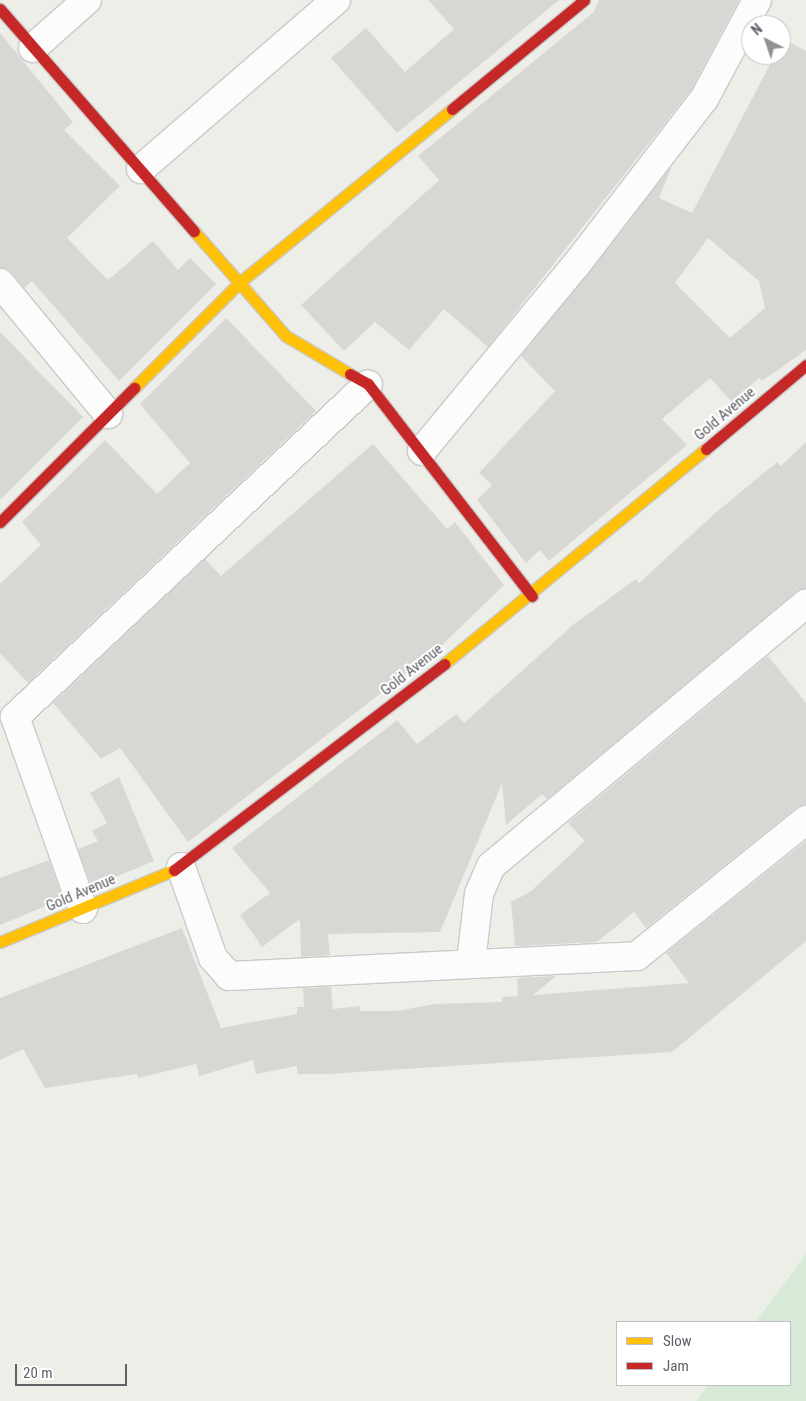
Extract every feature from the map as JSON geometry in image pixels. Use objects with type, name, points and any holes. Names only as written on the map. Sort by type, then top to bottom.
[{"type":"street","points":[[33,48],[87,0]]},
{"type":"street","points":[[141,169],[336,0]]},
{"type":"street","points":[[0,522],[240,282],[584,0]]},
{"type":"street","points":[[422,451],[576,265],[704,99],[757,0]]},
{"type":"street","points":[[0,9],[286,336],[368,384],[422,451],[532,596]]},
{"type":"street","points":[[0,283],[108,414]]},
{"type":"street","name":"Gold Avenue","points":[[0,942],[83,910],[181,867],[532,596],[806,365]]},
{"type":"street","points":[[83,910],[15,716],[368,384]]},
{"type":"street","points":[[471,962],[479,894],[491,866],[806,604]]},
{"type":"street","points":[[181,867],[213,958],[228,976],[471,962],[636,956],[806,820]]},
{"type":"green space","points":[[806,1254],[806,1401],[696,1401],[707,1386],[791,1386],[791,1321],[756,1321]]},
{"type":"building","points":[[428,0],[559,0],[397,133],[331,58],[366,28],[405,72],[454,29]]},
{"type":"building","points":[[599,0],[739,0],[691,90],[488,347],[444,309],[409,350],[375,322],[344,351],[301,305],[439,180],[418,156],[594,12]]},
{"type":"building","points":[[0,33],[73,122],[64,130],[120,186],[67,238],[108,280],[153,241],[178,270],[190,258],[216,284],[119,381],[32,281],[24,288],[12,273],[0,268]]},
{"type":"building","points":[[791,43],[806,51],[806,350],[762,381],[759,378],[732,402],[710,378],[662,419],[687,445],[549,561],[540,550],[526,563],[477,500],[492,485],[479,473],[555,391],[521,356],[672,166],[659,198],[692,213],[770,65],[791,65]],"holes":[[[708,238],[759,281],[765,308],[730,338],[675,283]]]},
{"type":"building","points":[[226,318],[316,411],[28,683],[0,653],[0,584],[41,545],[22,522],[105,440],[157,494],[190,463],[140,404]]},
{"type":"building","points":[[0,332],[83,417],[1,499],[0,497]]},
{"type":"building","points":[[806,442],[806,589],[796,592],[547,799],[542,794],[506,825],[502,783],[440,932],[328,934],[330,955],[301,957],[300,919],[262,947],[240,915],[270,893],[232,848],[397,720],[417,744],[456,714],[464,723],[574,624],[636,579],[639,583],[713,515],[777,462],[781,466]]},
{"type":"building","points":[[373,444],[447,529],[455,522],[504,585],[437,650],[188,842],[120,748],[101,759],[53,703],[205,559],[221,576]]},
{"type":"building","points":[[768,656],[806,703],[806,805],[796,808],[646,928],[634,912],[597,942],[515,946],[511,902],[530,892],[585,841],[568,823]]},
{"type":"building","points":[[119,777],[154,861],[92,887],[78,849],[98,841],[92,831],[107,823],[90,793]]},
{"type":"building","points":[[806,841],[806,941],[672,1052],[327,1074],[297,1074],[297,1066],[256,1074],[253,1060],[199,1076],[196,1064],[138,1078],[137,1074],[45,1088],[23,1049],[0,1060],[0,998],[182,928],[221,1028],[297,1014],[297,1007],[304,1007],[303,988],[331,987],[333,1009],[360,1006],[360,1011],[396,1011],[436,1004],[502,1002],[502,997],[518,996],[517,978],[556,976],[533,995],[689,983],[666,953]]},
{"type":"building","points":[[49,860],[63,899],[0,925],[0,878]]},
{"type":"traffic: slow","points":[[134,388],[240,282],[452,109]]},
{"type":"traffic: slow","points":[[194,231],[286,336],[350,374]]},
{"type":"traffic: slow","points":[[444,664],[706,449]]},
{"type":"traffic: slow","points":[[0,942],[174,870]]},
{"type":"traffic: jam","points":[[452,109],[584,0]]},
{"type":"traffic: jam","points":[[0,9],[194,231]]},
{"type":"traffic: jam","points":[[706,449],[806,365]]},
{"type":"traffic: jam","points":[[350,374],[368,384],[532,596]]},
{"type":"traffic: jam","points":[[0,522],[134,388]]},
{"type":"traffic: jam","points":[[174,870],[444,664]]}]
